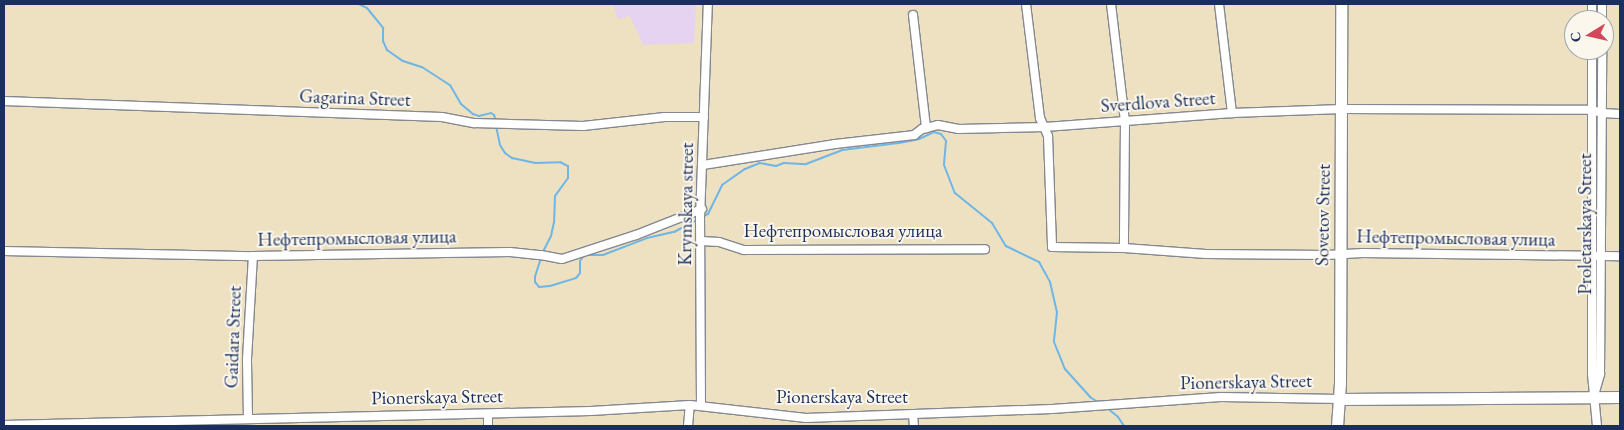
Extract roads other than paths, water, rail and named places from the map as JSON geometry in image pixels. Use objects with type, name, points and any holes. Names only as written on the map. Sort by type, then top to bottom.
[{"type":"main road","name":"Sovetov Street","points":[[1337,426],[1340,398],[1341,4]]},
{"type":"main road","name":"Pionerskaya Street","points":[[1340,398],[1620,397]]},
{"type":"street","name":"Krymskaya street","points":[[701,405],[701,241],[708,4]]},
{"type":"street","points":[[1026,4],[1040,118],[1045,127]]},
{"type":"street","points":[[1111,4],[1125,121],[1124,248]]},
{"type":"street","points":[[1219,4],[1232,113]]},
{"type":"street","points":[[913,16],[926,128]]},
{"type":"street","name":"Proletarskaya Street","points":[[1592,60],[1592,374],[1597,426]]},
{"type":"street","name":"Proletarskaya Street","points":[[1594,397],[1600,374],[1602,60]]},
{"type":"street","name":"Gagarina Street","points":[[4,101],[442,117],[474,123],[583,126],[665,117],[704,117]]},
{"type":"street","name":"Sverdlova Street","points":[[703,165],[835,144],[914,135],[926,128],[938,125],[960,129],[1045,127],[1232,113],[1342,109],[1592,110],[1602,113],[1620,114]]},
{"type":"street","name":"Нефтепромысловая улица","points":[[1045,127],[1048,136],[1052,247],[1124,248],[1206,254],[1327,255],[1340,253],[1620,256]]},
{"type":"street","name":"Нефтепромысловая улица","points":[[4,251],[253,256],[510,252],[562,259],[636,235],[702,209]]},
{"type":"street","name":"Нефтепромысловая улица","points":[[701,241],[719,242],[744,250],[985,249]]},
{"type":"street","name":"Gaidara Street","points":[[248,419],[247,359],[253,256]]},
{"type":"street","name":"Pionerskaya Street","points":[[4,425],[238,423],[248,419],[488,414],[690,405],[786,418],[913,415],[1221,397],[1340,398]]},
{"type":"street","points":[[688,426],[690,405]]},
{"type":"street","points":[[488,414],[488,426]]},
{"type":"street","points":[[913,415],[914,426]]},
{"type":"waterway","points":[[359,4],[367,8],[383,28],[383,41],[387,50],[403,61],[422,67],[450,85],[461,104],[473,114],[479,116],[491,113],[496,121]]},
{"type":"waterway","points":[[496,126],[500,145],[505,153],[512,158],[535,163],[560,162],[568,166],[568,178],[555,196],[554,222],[551,236],[542,254]]},
{"type":"waterway","points":[[702,217],[708,214],[722,185],[745,169],[760,163],[776,166],[784,163],[806,164],[842,150],[899,143],[919,139],[934,132],[941,134],[946,141],[944,165],[955,193],[992,223],[1006,246],[1039,262],[1050,282],[1057,312],[1054,342],[1065,369],[1090,397],[1099,403]]},
{"type":"waterway","points":[[541,258],[535,282],[539,287],[550,286],[576,278],[580,273],[580,261],[584,255],[603,255],[647,238],[674,232],[698,219]]},
{"type":"waterway","points":[[1107,408],[1118,417],[1124,426]]}]
